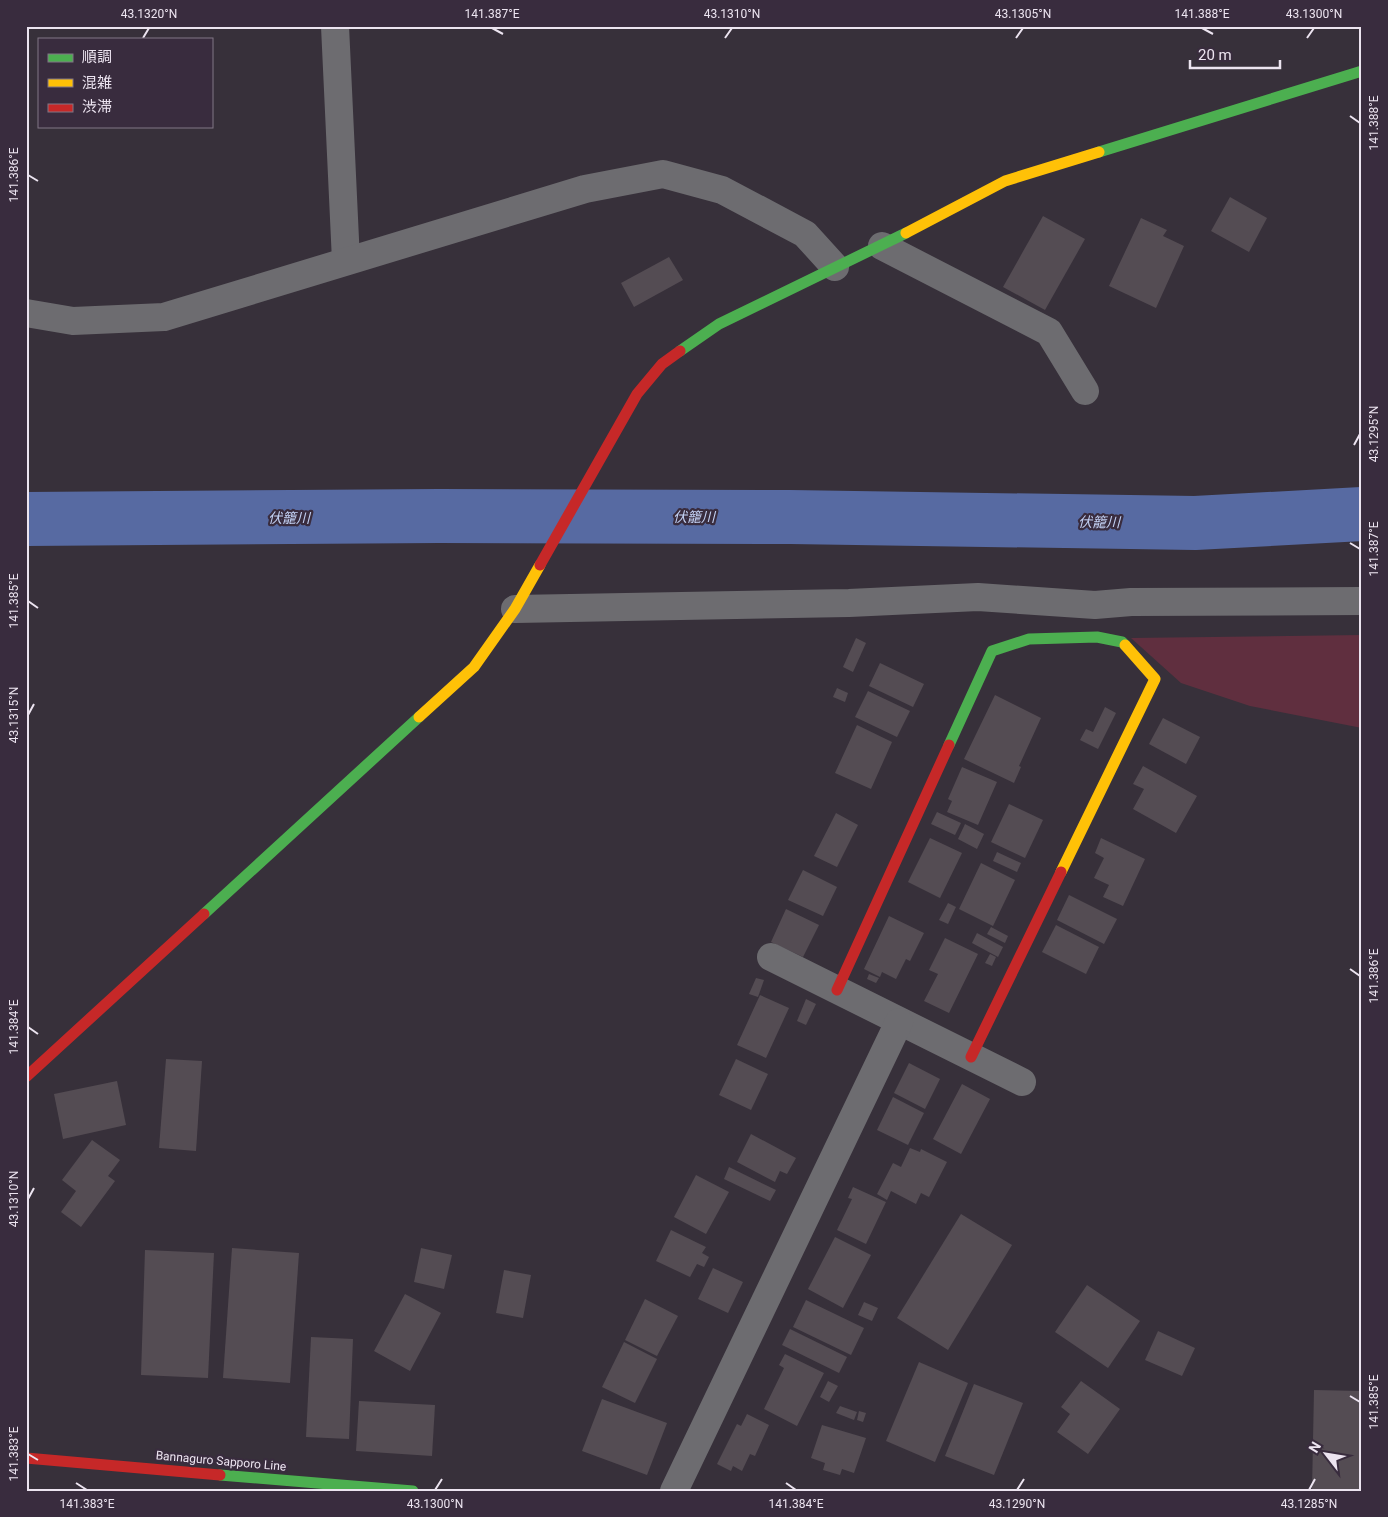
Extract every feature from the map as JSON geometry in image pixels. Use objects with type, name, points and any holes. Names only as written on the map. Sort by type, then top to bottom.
[{"type":"street","points":[[334,26],[346,261]]},
{"type":"street","points":[[26,1077],[474,667],[520,600],[637,394],[662,364],[718,324],[834,267],[882,246],[1005,181],[1362,71]]},
{"type":"street","points":[[26,313],[73,321],[164,317],[585,189],[663,174],[722,190],[804,234],[834,267]]},
{"type":"street","points":[[882,246],[1049,332],[1085,391]]},
{"type":"street","points":[[520,600],[849,603],[978,597],[1095,605],[1130,602],[1362,601]]},
{"type":"street","points":[[837,990],[992,651],[1029,639],[1097,637],[1122,642],[1155,679],[971,1057]]},
{"type":"street","points":[[771,957],[1022,1082]]},
{"type":"street","points":[[674,1491],[899,1022]]},
{"type":"street","name":"Bannaguro Sapporo Line","points":[[26,1458],[413,1491]]},
{"type":"shaded area","points":[[1362,635],[1362,728],[1250,706],[1181,683],[1131,638]]},
{"type":"building","points":[[1230,197],[1267,218],[1249,252],[1211,231]]},
{"type":"building","points":[[1043,216],[1085,239],[1045,310],[1003,287]]},
{"type":"building","points":[[1141,218],[1167,230],[1163,236],[1184,246],[1156,308],[1109,286]]},
{"type":"building","points":[[669,257],[683,280],[634,307],[621,283]]},
{"type":"building","points":[[856,638],[866,643],[853,672],[843,667]]},
{"type":"building","points":[[880,663],[924,684],[913,707],[869,686]]},
{"type":"building","points":[[837,688],[848,693],[845,702],[833,697]]},
{"type":"building","points":[[868,691],[910,711],[897,737],[855,717]]},
{"type":"building","points":[[995,695],[1041,718],[1019,766],[1021,767],[1014,783],[964,759]]},
{"type":"building","points":[[1105,707],[1116,713],[1098,749],[1080,740],[1086,729],[1093,732]]},
{"type":"building","points":[[1163,718],[1200,737],[1186,764],[1149,744]]},
{"type":"building","points":[[857,725],[892,742],[871,789],[835,773]]},
{"type":"building","points":[[1143,766],[1197,796],[1176,833],[1133,809],[1144,789],[1133,784]]},
{"type":"building","points":[[962,767],[997,782],[978,825],[947,812],[952,801],[948,799]]},
{"type":"building","points":[[1009,804],[1043,820],[1025,858],[991,842]]},
{"type":"building","points":[[937,812],[961,823],[955,835],[931,824]]},
{"type":"building","points":[[836,813],[858,825],[837,867],[814,856]]},
{"type":"building","points":[[965,824],[984,834],[977,849],[958,839]]},
{"type":"building","points":[[930,838],[962,853],[940,898],[908,882]]},
{"type":"building","points":[[1101,838],[1145,859],[1123,906],[1103,897],[1109,885],[1094,878],[1104,858],[1095,853]]},
{"type":"building","points":[[997,852],[1021,863],[1017,872],[993,861]]},
{"type":"building","points":[[981,863],[1015,880],[993,926],[959,909]]},
{"type":"building","points":[[803,870],[837,887],[823,916],[788,900]]},
{"type":"building","points":[[1069,895],[1117,919],[1104,944],[1057,920]]},
{"type":"building","points":[[948,903],[956,907],[948,924],[939,920]]},
{"type":"building","points":[[786,909],[819,925],[803,957],[771,942]]},
{"type":"building","points":[[889,916],[924,933],[910,961],[906,959],[896,979],[882,972],[880,977],[864,969]]},
{"type":"building","points":[[1056,925],[1099,947],[1086,974],[1042,952]]},
{"type":"building","points":[[991,927],[1008,936],[1005,943],[987,934]]},
{"type":"building","points":[[977,933],[1003,947],[998,957],[972,943]]},
{"type":"building","points":[[945,938],[978,954],[949,1013],[924,1001],[938,974],[929,970]]},
{"type":"building","points":[[990,954],[996,957],[992,966],[985,963]]},
{"type":"building","points":[[869,974],[879,978],[876,983],[867,979]]},
{"type":"building","points":[[756,978],[764,980],[758,997],[749,994]]},
{"type":"building","points":[[760,995],[789,1008],[766,1058],[737,1045]]},
{"type":"building","points":[[806,999],[816,1004],[806,1025],[797,1021]]},
{"type":"building","points":[[166,1059],[202,1061],[196,1151],[159,1148]]},
{"type":"building","points":[[736,1059],[768,1074],[751,1110],[719,1095]]},
{"type":"building","points":[[909,1063],[940,1079],[925,1109],[894,1093]]},
{"type":"building","points":[[117,1081],[126,1125],[63,1139],[54,1094]]},
{"type":"building","points":[[962,1084],[990,1099],[961,1154],[933,1139]]},
{"type":"building","points":[[893,1097],[924,1113],[908,1145],[877,1130]]},
{"type":"building","points":[[751,1134],[796,1158],[787,1174],[780,1171],[775,1182],[737,1162]]},
{"type":"building","points":[[92,1140],[120,1160],[108,1176],[115,1181],[81,1227],[61,1212],[76,1191],[62,1180]]},
{"type":"building","points":[[910,1148],[920,1152],[921,1149],[947,1162],[929,1197],[921,1193],[916,1204],[891,1191],[887,1200],[877,1194],[893,1163],[901,1167]]},
{"type":"building","points":[[729,1167],[776,1190],[770,1201],[724,1179]]},
{"type":"building","points":[[696,1175],[729,1192],[706,1234],[674,1217]]},
{"type":"building","points":[[853,1187],[886,1202],[866,1244],[837,1230],[852,1199],[848,1198]]},
{"type":"building","points":[[961,1214],[1012,1245],[948,1350],[897,1318]]},
{"type":"building","points":[[671,1230],[706,1247],[702,1253],[709,1257],[704,1267],[697,1264],[690,1277],[656,1261]]},
{"type":"building","points":[[835,1237],[871,1255],[843,1308],[808,1289]]},
{"type":"building","points":[[232,1248],[299,1253],[290,1383],[223,1378]]},
{"type":"building","points":[[421,1248],[452,1255],[444,1289],[414,1282]]},
{"type":"building","points":[[145,1250],[214,1253],[208,1378],[141,1375]]},
{"type":"building","points":[[713,1268],[743,1282],[728,1313],[698,1299]]},
{"type":"building","points":[[504,1270],[531,1275],[523,1318],[496,1313]]},
{"type":"building","points":[[1087,1285],[1140,1321],[1108,1368],[1055,1332]]},
{"type":"building","points":[[405,1294],[441,1313],[410,1371],[374,1351]]},
{"type":"building","points":[[645,1299],[678,1316],[657,1356],[625,1340]]},
{"type":"building","points":[[806,1300],[864,1328],[851,1355],[793,1327]]},
{"type":"building","points":[[864,1302],[878,1308],[872,1321],[858,1315]]},
{"type":"building","points":[[790,1329],[847,1357],[839,1373],[782,1345]]},
{"type":"building","points":[[1158,1331],[1195,1348],[1182,1376],[1145,1360]]},
{"type":"building","points":[[311,1337],[353,1339],[349,1439],[306,1437]]},
{"type":"building","points":[[624,1342],[657,1359],[635,1403],[602,1387]]},
{"type":"building","points":[[785,1354],[824,1373],[797,1426],[764,1409],[784,1368],[779,1365]]},
{"type":"building","points":[[919,1362],[968,1383],[935,1462],[886,1441]]},
{"type":"building","points":[[828,1381],[838,1386],[829,1402],[820,1397]]},
{"type":"building","points":[[1081,1381],[1120,1409],[1088,1454],[1057,1432],[1070,1414],[1061,1407]]},
{"type":"building","points":[[974,1384],[1023,1403],[994,1475],[945,1456]]},
{"type":"building","points":[[1314,1390],[1362,1391],[1362,1491],[1312,1491]]},
{"type":"building","points":[[602,1399],[667,1423],[647,1475],[582,1451]]},
{"type":"building","points":[[359,1401],[435,1405],[432,1456],[356,1451]]},
{"type":"building","points":[[840,1406],[857,1412],[854,1420],[836,1413]]},
{"type":"building","points":[[859,1411],[866,1413],[863,1422],[857,1420]]},
{"type":"building","points":[[747,1414],[769,1425],[755,1456],[750,1454],[742,1471],[733,1466],[731,1471],[717,1464],[737,1424],[741,1426]]},
{"type":"building","points":[[822,1425],[866,1438],[854,1473],[842,1469],[840,1475],[823,1470],[825,1463],[811,1458]]},
{"type":"waterway","name":"伏籠川","points":[[26,519],[439,516],[790,517],[1195,523],[1362,514]]},
{"type":"traffic: fast","points":[[1099,152],[1362,71]]},
{"type":"traffic: fast","points":[[680,351],[719,324],[906,233]]},
{"type":"traffic: fast","points":[[949,745],[992,651],[1029,639],[1097,637],[1122,642],[1125,645]]},
{"type":"traffic: fast","points":[[204,914],[419,717]]},
{"type":"traffic: fast","points":[[220,1475],[413,1491]]},
{"type":"traffic: slow","points":[[906,233],[1005,181],[1099,152]]},
{"type":"traffic: slow","points":[[419,717],[474,667],[515,609],[540,565]]},
{"type":"traffic: slow","points":[[1061,872],[1155,679],[1125,645]]},
{"type":"traffic: jam","points":[[540,565],[637,394],[662,364],[680,351]]},
{"type":"traffic: jam","points":[[837,990],[949,745]]},
{"type":"traffic: jam","points":[[971,1057],[1061,872]]},
{"type":"traffic: jam","points":[[26,1077],[204,914]]},
{"type":"traffic: jam","points":[[26,1458],[220,1475]]}]
